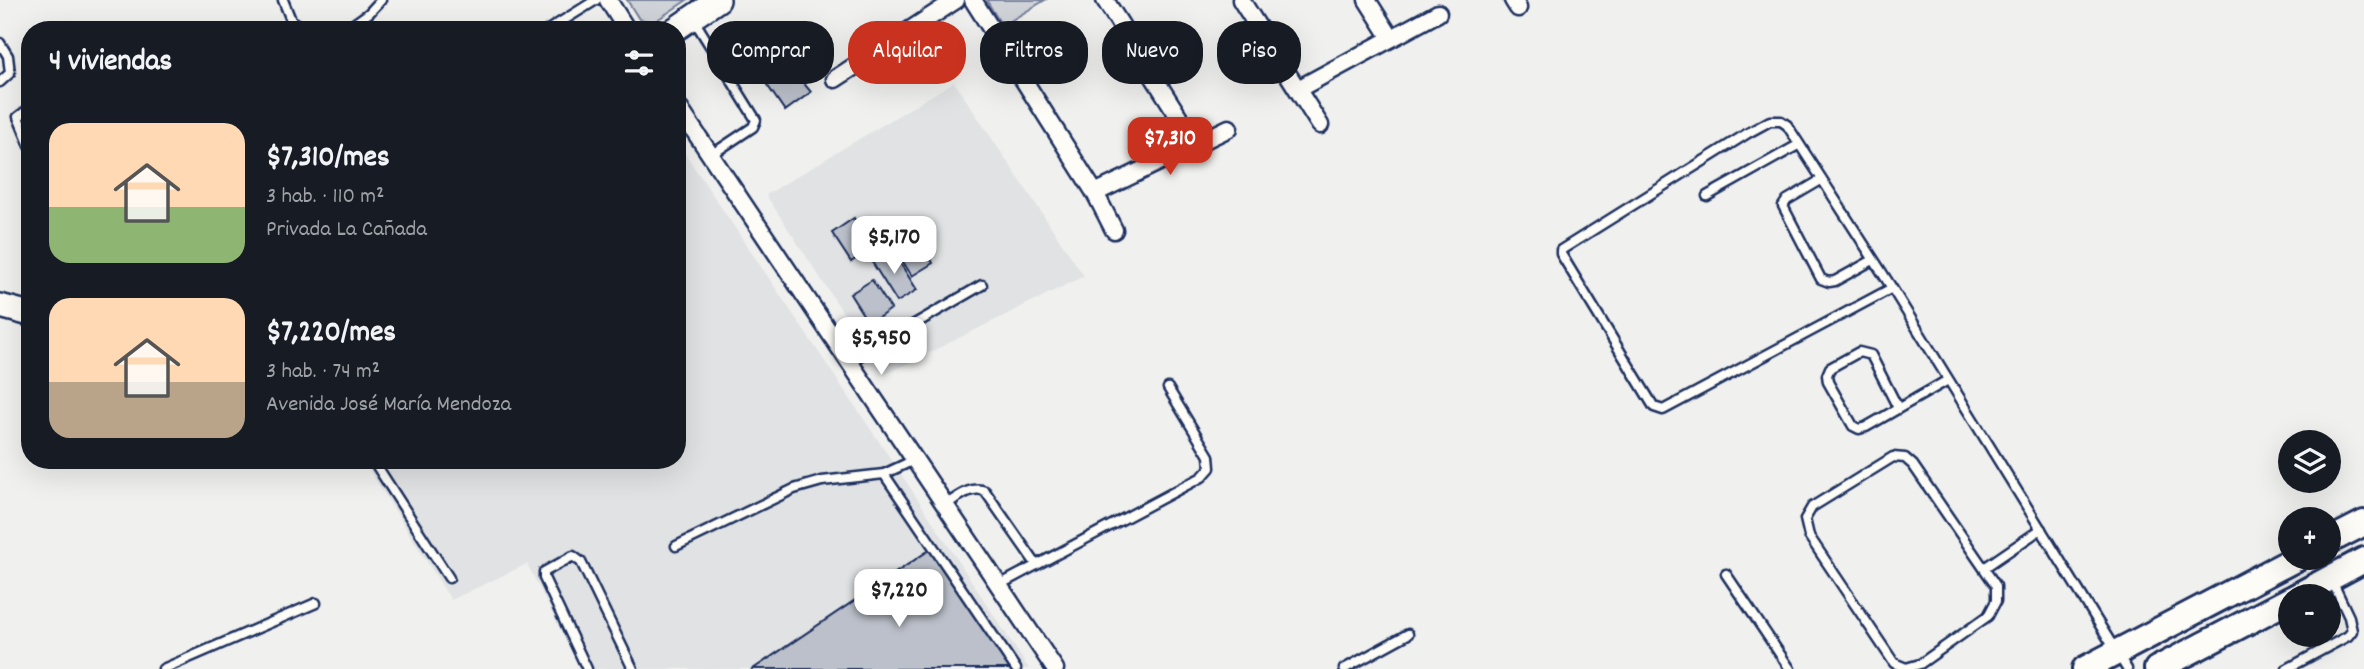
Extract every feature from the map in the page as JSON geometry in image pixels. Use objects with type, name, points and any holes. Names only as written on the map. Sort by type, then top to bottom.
[{"type":"main road","points":[[2341,535],[2364,523]]},
{"type":"main road","points":[[2320,584],[2364,560]]},
{"type":"main road","points":[[2088,668],[2122,661],[2278,569]]},
{"type":"main road","points":[[2157,669],[2278,606]]},
{"type":"street","points":[[608,0],[622,21]]},
{"type":"street","points":[[686,22],[718,0]]},
{"type":"street","points":[[835,79],[956,0]]},
{"type":"street","points":[[973,0],[1095,192],[1114,230]]},
{"type":"street","points":[[1105,0],[1196,144]]},
{"type":"street","points":[[1241,0],[1320,125]]},
{"type":"street","points":[[1367,0],[1391,38]]},
{"type":"street","points":[[1298,89],[1438,13]]},
{"type":"street","points":[[686,118],[1055,669]]},
{"type":"street","points":[[1095,192],[1229,128]]},
{"type":"street","points":[[0,306],[21,312]]},
{"type":"lane","points":[[283,0],[292,21]]},
{"type":"lane","points":[[358,21],[381,0]]},
{"type":"lane","points":[[562,21],[596,0]]},
{"type":"lane","points":[[686,28],[756,120],[753,127],[711,155]]},
{"type":"lane","points":[[0,43],[8,56],[10,73],[0,82]]},
{"type":"lane","points":[[1892,288],[1663,410],[1654,407],[1561,250],[1770,121],[1781,121],[1787,125],[1892,288],[2122,661]]},
{"type":"lane","points":[[1707,196],[1798,145]]},
{"type":"lane","points":[[1821,180],[1787,200],[1783,206],[1821,279],[1835,281],[1873,260]]},
{"type":"lane","points":[[849,362],[982,285]]},
{"type":"lane","points":[[1898,408],[1871,355],[1858,352],[1830,368],[1828,382],[1853,426],[1859,429],[1866,427],[1948,380]]},
{"type":"lane","points":[[999,586],[1202,477],[1210,468],[1209,456],[1168,388]]},
{"type":"lane","points":[[1893,457],[1905,458],[1913,464],[1984,568],[1996,586],[1996,601],[1989,616],[1920,664],[1906,668],[1894,663],[1809,536],[1805,519],[1812,508],[1893,457]]},
{"type":"lane","points":[[676,546],[794,489],[822,481],[884,474],[914,460]]},
{"type":"lane","points":[[379,469],[449,578]]},
{"type":"lane","points":[[884,474],[1016,669]]},
{"type":"lane","points":[[944,505],[972,490],[979,488],[985,491],[1036,564]]},
{"type":"lane","points":[[1984,568],[2041,529]]},
{"type":"lane","points":[[587,669],[544,578],[544,572],[573,556],[581,562],[633,669]]},
{"type":"lane","points":[[1726,574],[1790,669]]},
{"type":"lane","points":[[2287,669],[2348,636],[2352,631],[2349,617],[2331,578]]},
{"type":"lane","points":[[163,669],[316,603]]},
{"type":"lane","points":[[1344,669],[1408,634]]},
{"type":"shaded area","points":[[627,0],[687,0],[656,21],[639,19]]},
{"type":"shaded area","points":[[1045,0],[1010,21],[999,21],[987,1]]},
{"type":"shaded area","points":[[951,84],[955,84],[1084,276],[884,375],[766,195]]},
{"type":"shaded area","points":[[686,155],[1029,669],[581,669],[527,564],[451,600],[369,469],[686,469]]},
{"type":"building","points":[[767,84],[804,84],[811,92],[785,111]]},
{"type":"building","points":[[854,218],[873,247],[851,262],[832,233]]},
{"type":"building","points":[[906,219],[933,263],[912,276],[884,232]]},
{"type":"building","points":[[892,250],[917,290],[897,302],[872,262]]},
{"type":"building","points":[[872,280],[891,309],[869,324],[850,294]]},
{"type":"building","points":[[931,549],[1013,669],[753,669]]}]
